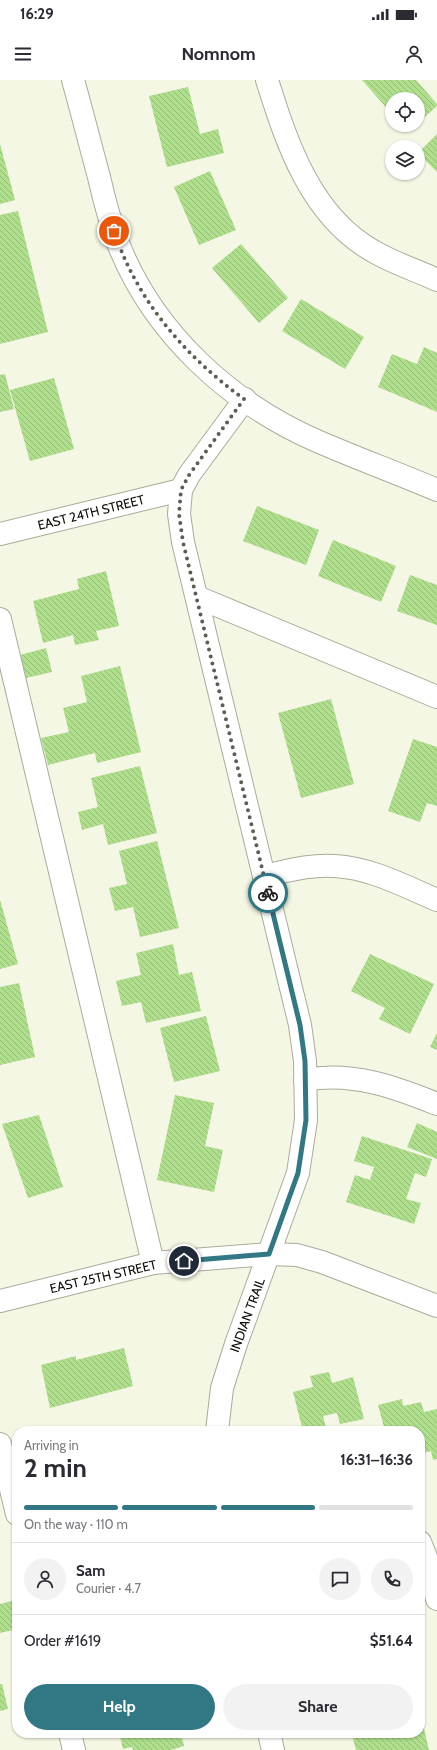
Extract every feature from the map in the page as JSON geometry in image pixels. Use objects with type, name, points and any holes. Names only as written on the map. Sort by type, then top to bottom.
[{"type":"street","points":[[73,80],[110,218],[128,267],[141,290],[184,348],[221,382],[268,414],[316,440],[437,490]]},
{"type":"street","points":[[267,80],[295,159],[321,204],[342,229],[373,251],[437,280]]},
{"type":"street","name":"INDIAN TRAIL","points":[[218,1426],[222,1388],[236,1344],[298,1173],[306,1120],[305,1080],[300,1025],[183,542],[179,514],[181,490],[189,475],[244,399]]},
{"type":"street","name":"EAST 24TH STREET","points":[[0,534],[181,490]]},
{"type":"street","points":[[197,597],[437,697]]},
{"type":"street","points":[[0,619],[153,1263]]},
{"type":"street","points":[[264,876],[310,867],[333,866],[354,868],[374,874],[437,900]]},
{"type":"street","points":[[305,1080],[321,1076],[338,1076],[372,1082],[437,1104]]},
{"type":"street","name":"EAST 25TH STREET","points":[[0,1301],[153,1263],[269,1254],[296,1255],[322,1262],[437,1306]]},
{"type":"street","points":[[0,1444],[12,1493]]},
{"type":"street","points":[[425,1555],[437,1599]]},
{"type":"street","points":[[71,1738],[74,1750]]},
{"type":"street","points":[[270,1738],[273,1750]]},
{"type":"building","points":[[362,80],[416,80],[437,104],[437,106],[425,117],[425,92],[385,92],[385,106]]},
{"type":"building","points":[[188,87],[200,134],[218,129],[224,153],[167,167],[149,96]]},
{"type":"building","points":[[437,134],[437,172],[425,160],[425,146]]},
{"type":"building","points":[[0,144],[15,200],[0,204]]},
{"type":"building","points":[[210,171],[236,230],[199,245],[174,187]]},
{"type":"building","points":[[18,211],[48,332],[0,344],[0,215]]},
{"type":"building","points":[[241,244],[288,298],[259,323],[212,268]]},
{"type":"building","points":[[301,299],[364,337],[345,369],[282,331]]},
{"type":"building","points":[[424,347],[437,353],[437,412],[378,387],[392,354],[417,364]]},
{"type":"building","points":[[5,374],[14,409],[0,412],[0,375]]},
{"type":"building","points":[[54,378],[74,449],[30,461],[10,390]]},
{"type":"building","points":[[257,506],[319,530],[306,565],[243,541]]},
{"type":"building","points":[[333,540],[396,566],[381,602],[318,576]]},
{"type":"building","points":[[106,571],[119,626],[96,631],[99,640],[75,645],[73,635],[43,643],[33,601],[79,589],[77,579]]},
{"type":"building","points":[[410,575],[437,585],[437,625],[397,611]]},
{"type":"building","points":[[46,648],[52,672],[26,678],[20,655]]},
{"type":"building","points":[[120,666],[141,752],[97,763],[95,753],[48,765],[41,738],[69,732],[63,708],[87,702],[81,676]]},
{"type":"building","points":[[331,699],[354,784],[301,798],[278,713]]},
{"type":"building","points":[[413,739],[437,747],[437,806],[427,803],[420,822],[388,811]]},
{"type":"building","points":[[140,766],[157,833],[108,845],[103,824],[82,830],[78,812],[98,807],[91,778]]},
{"type":"building","points":[[157,841],[179,928],[140,937],[133,907],[115,911],[109,888],[127,884],[119,851]]},
{"type":"building","points":[[0,900],[18,964],[0,969]]},
{"type":"building","points":[[173,944],[179,975],[192,972],[201,1011],[146,1023],[141,1002],[122,1006],[116,981],[141,975],[136,953]]},
{"type":"building","points":[[370,954],[434,984],[410,1034],[379,1019],[385,1008],[351,991]]},
{"type":"building","points":[[19,983],[35,1057],[0,1065],[0,987]]},
{"type":"building","points":[[206,1016],[220,1071],[174,1082],[160,1028]]},
{"type":"building","points":[[437,1033],[437,1050],[430,1047]]},
{"type":"building","points":[[175,1095],[214,1103],[205,1146],[223,1150],[214,1192],[157,1180]]},
{"type":"building","points":[[39,1115],[63,1187],[28,1198],[2,1124]]},
{"type":"building","points":[[417,1123],[437,1132],[437,1159],[407,1147]]},
{"type":"building","points":[[362,1136],[432,1159],[426,1177],[415,1173],[406,1199],[421,1203],[414,1224],[346,1202],[355,1175],[370,1180],[374,1167],[354,1161]]},
{"type":"building","points":[[124,1348],[133,1386],[50,1408],[41,1365],[76,1356],[76,1360]]},
{"type":"building","points":[[329,1372],[332,1383],[353,1377],[364,1419],[340,1424],[337,1413],[323,1416],[326,1426],[302,1426],[293,1392],[313,1387],[310,1376]]},
{"type":"building","points":[[402,1399],[403,1406],[421,1402],[424,1412],[437,1409],[437,1459],[433,1460],[431,1451],[425,1453],[425,1426],[384,1426],[378,1405]]},
{"type":"building","points":[[12,1601],[12,1630],[0,1633],[0,1604]]},
{"type":"building","points":[[0,1684],[2,1684],[8,1709],[0,1711]]},
{"type":"building","points":[[425,1733],[429,1750],[356,1750],[353,1738],[425,1738]]},
{"type":"building","points":[[120,1738],[182,1738],[184,1746],[171,1750],[133,1750],[132,1747],[123,1749]]},
{"type":"way so far","points":[[114,231],[128,267],[141,290],[169,329],[184,348],[199,363],[244,399],[189,475],[181,490],[179,514],[183,542],[268,893]]},
{"type":"route","points":[[184,1261],[269,1254],[298,1173],[306,1120],[305,1061],[300,1025],[268,893]]}]
